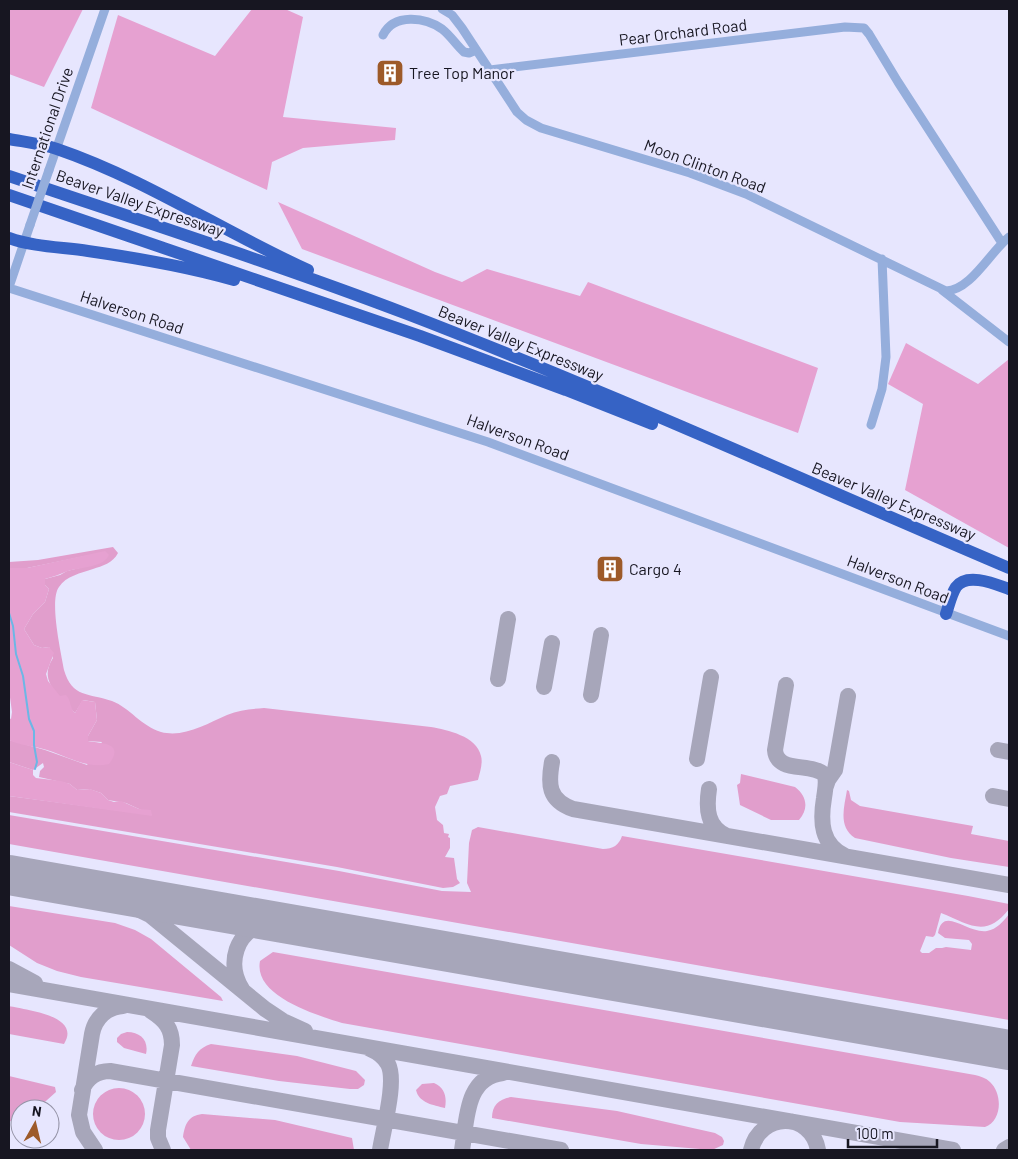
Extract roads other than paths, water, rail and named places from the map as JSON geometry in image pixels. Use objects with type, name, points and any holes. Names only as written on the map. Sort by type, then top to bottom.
[{"type":"highway","points":[[9,139],[56,149],[135,182],[290,262],[406,314]]},
{"type":"highway","name":"Beaver Valley Expressway","points":[[9,176],[303,276],[406,314],[609,396],[1009,568]]},
{"type":"highway","name":"Beaver Valley Expressway","points":[[9,195],[420,336],[566,390],[638,418],[1009,578]]},
{"type":"highway","points":[[9,238],[24,244],[90,251],[205,273],[420,336]]},
{"type":"highway","points":[[946,614],[954,590],[967,580],[982,581],[1009,589]]},
{"type":"street","name":"International Drive","points":[[9,288],[48,170],[106,9]]},
{"type":"street","name":"Moon Clinton Road","points":[[442,9],[456,20],[513,107],[521,117],[531,124],[634,155],[730,187],[941,289],[1009,342]]},
{"type":"street","points":[[383,35],[388,27],[398,21],[407,19],[419,20],[433,24],[443,30],[464,52],[469,53],[476,50]]},
{"type":"street","name":"Pear Orchard Road","points":[[490,70],[845,27],[864,28],[870,34],[903,90],[1006,240]]},
{"type":"street","points":[[941,289],[950,290],[960,287],[1006,240]]},
{"type":"street","points":[[871,424],[882,389],[886,357],[882,259]]},
{"type":"street","name":"Halverson Road","points":[[9,288],[482,440],[1009,636]]},
{"type":"waterway","points":[[9,613],[13,626],[16,654],[23,676],[29,719],[34,731],[37,762],[35,769]]},
{"type":"place","name":"Tree Top Manor","points":[[390,73]]},
{"type":"place","name":"Cargo 4","points":[[610,569]]}]
